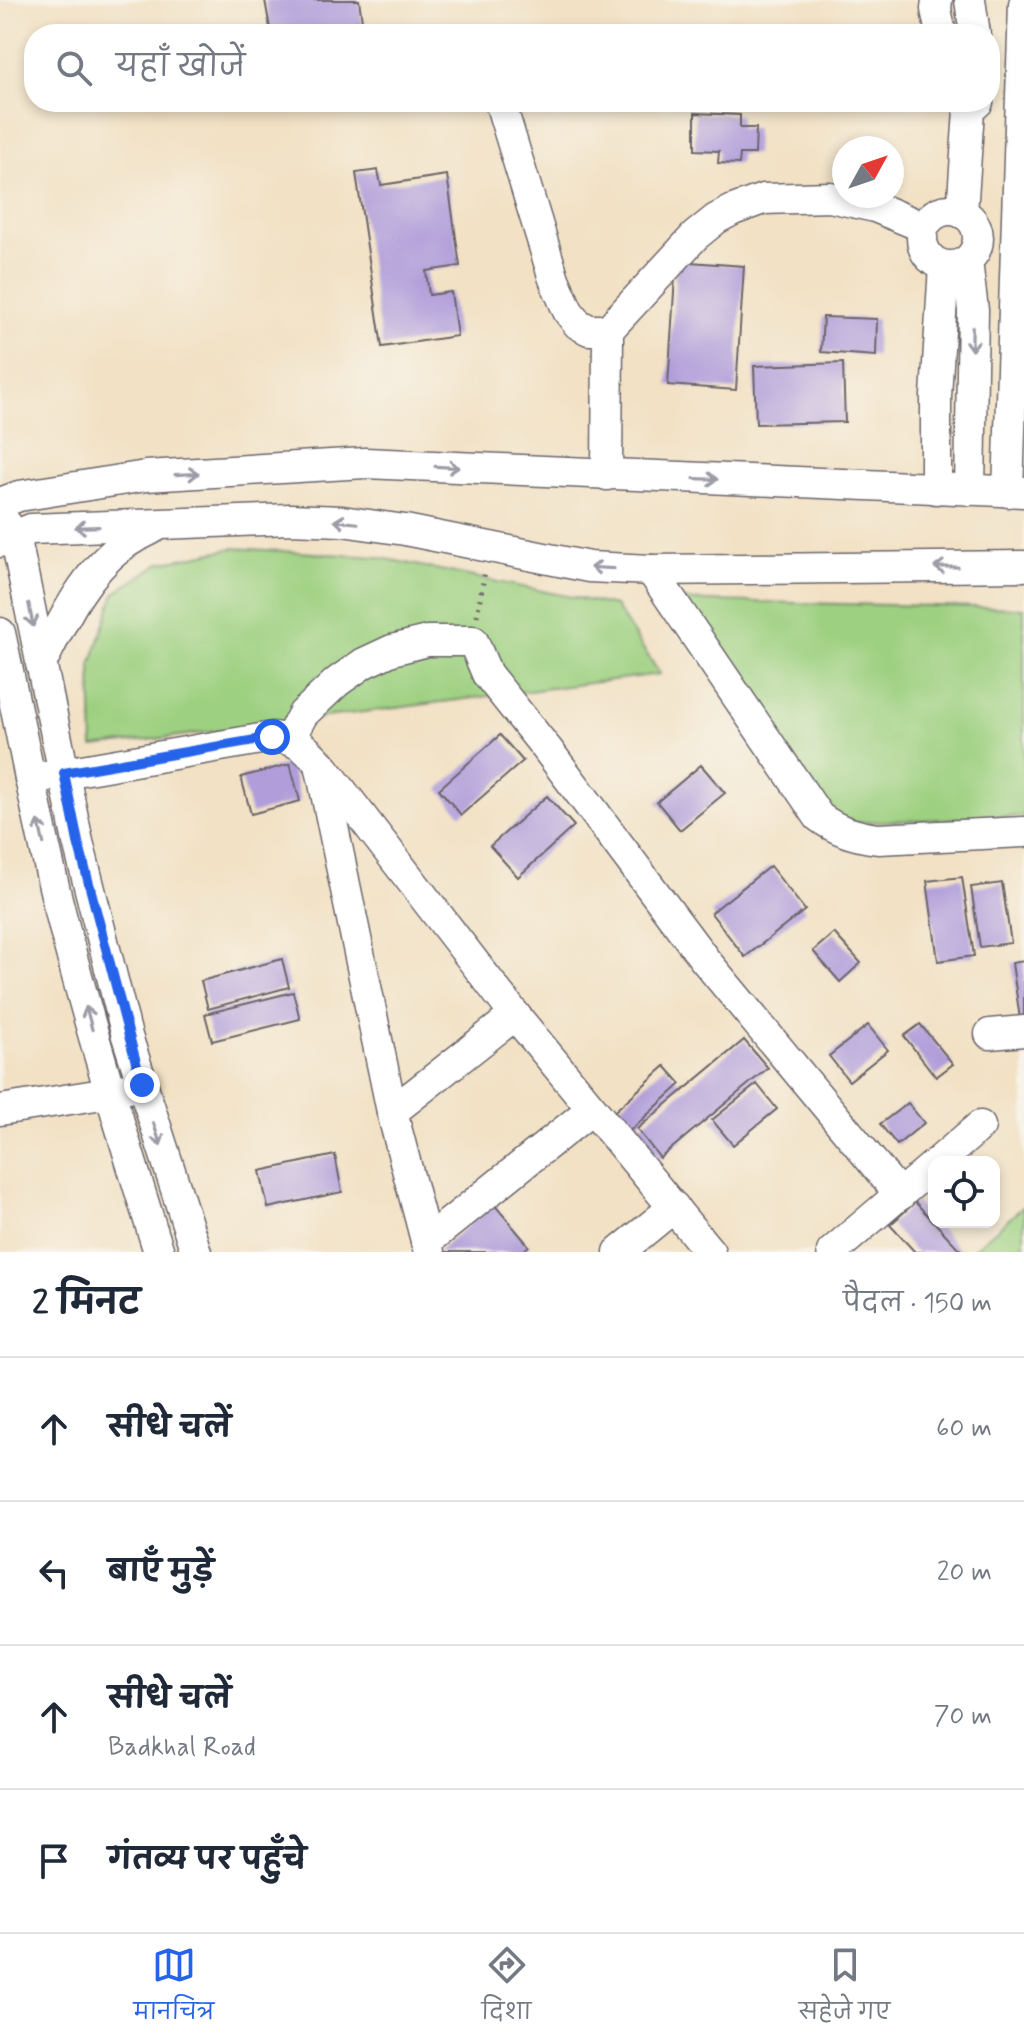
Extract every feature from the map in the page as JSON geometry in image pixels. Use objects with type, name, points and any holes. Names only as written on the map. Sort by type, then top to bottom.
[{"type":"street","points":[[937,0],[939,24]]},
{"type":"street","points":[[970,0],[974,24]]},
{"type":"street","points":[[0,503],[19,496],[146,476],[365,463],[1016,492],[1024,4]]},
{"type":"street","points":[[503,112],[554,279],[568,311],[578,324],[589,330],[608,330]]},
{"type":"street","points":[[962,213],[968,112]]},
{"type":"street","points":[[607,475],[608,330],[695,236],[716,219],[763,199],[830,197],[875,207],[923,227]]},
{"type":"street","points":[[954,210],[976,226],[978,245],[974,254],[956,264],[932,261],[922,245],[923,227],[936,213],[954,210]]},
{"type":"street","points":[[956,264],[973,310],[970,490]]},
{"type":"street","points":[[936,489],[936,396],[956,264]]},
{"type":"street","points":[[196,1252],[142,1085],[78,842],[41,664],[5,531],[290,519],[342,521],[405,530],[589,567],[651,570],[1024,566]]},
{"type":"street","points":[[41,664],[66,614],[97,569],[123,545],[161,524]]},
{"type":"street","points":[[651,570],[819,817],[834,829],[878,839],[1024,832]]},
{"type":"street","points":[[0,633],[59,908],[109,1093],[159,1252]]},
{"type":"street","points":[[290,738],[303,714],[337,682],[364,663],[392,650],[427,641],[473,641],[487,674],[705,960],[900,1195]]},
{"type":"street","points":[[0,680],[16,708]]},
{"type":"street","points":[[30,779],[272,737],[290,738],[304,747],[515,1015],[710,1252]]},
{"type":"street","points":[[319,763],[392,1112],[428,1247],[592,1109]]},
{"type":"street","points":[[392,1112],[515,1015]]},
{"type":"street","points":[[990,1034],[1024,1031]]},
{"type":"street","points":[[0,1110],[142,1085]]},
{"type":"street","points":[[945,1156],[980,1126]]},
{"type":"street","points":[[832,1252],[928,1171]]},
{"type":"street","points":[[619,1252],[674,1207]]},
{"type":"path","points":[[473,641],[489,548]]},
{"type":"green space","points":[[233,548],[377,557],[615,606],[660,674],[93,747],[91,665],[115,593],[160,563]]},
{"type":"green space","points":[[662,600],[1024,608],[1024,816],[838,823]]},
{"type":"green space","points":[[1024,1206],[1024,1252],[970,1252],[1000,1228]]},
{"type":"building","points":[[265,0],[359,0],[363,24],[269,24]]},
{"type":"building","points":[[695,113],[740,115],[740,128],[756,128],[755,154],[740,154],[739,164],[718,163],[719,151],[695,150]]},
{"type":"building","points":[[378,170],[381,185],[447,175],[460,266],[426,271],[429,295],[451,292],[457,336],[382,347],[356,173]]},
{"type":"building","points":[[676,261],[744,266],[736,390],[668,385]]},
{"type":"building","points":[[823,317],[877,319],[876,356],[821,352]]},
{"type":"building","points":[[843,363],[845,422],[756,424],[754,366]]},
{"type":"building","points":[[500,735],[523,761],[461,815],[439,789]]},
{"type":"building","points":[[290,764],[300,801],[251,814],[241,777]]},
{"type":"building","points":[[701,765],[725,793],[680,830],[657,802]]},
{"type":"building","points":[[547,796],[574,826],[518,877],[490,846]]},
{"type":"building","points":[[770,866],[805,910],[745,957],[711,913]]},
{"type":"building","points":[[962,877],[974,956],[938,961],[927,881]]},
{"type":"building","points":[[1002,883],[1011,943],[980,947],[971,887]]},
{"type":"building","points":[[834,933],[861,963],[840,982],[813,951]]},
{"type":"building","points":[[282,959],[289,987],[208,1009],[201,981]]},
{"type":"building","points":[[1024,961],[1024,1026],[1021,1026],[1012,963]]},
{"type":"building","points":[[293,992],[300,1019],[212,1041],[205,1014]]},
{"type":"building","points":[[920,1024],[953,1064],[936,1077],[904,1036]]},
{"type":"building","points":[[868,1025],[888,1050],[849,1081],[829,1056]]},
{"type":"building","points":[[744,1040],[768,1068],[660,1158],[637,1129]]},
{"type":"building","points":[[665,1066],[681,1084],[623,1137],[606,1119]]},
{"type":"building","points":[[757,1084],[777,1109],[733,1145],[712,1120]]},
{"type":"building","points":[[908,1103],[924,1123],[897,1145],[880,1124]]},
{"type":"building","points":[[335,1155],[342,1192],[268,1208],[260,1171]]},
{"type":"building","points":[[915,1202],[928,1216],[928,1228],[939,1228],[962,1252],[915,1252],[890,1225]]},
{"type":"building","points":[[493,1203],[529,1246],[522,1252],[438,1252]]},
{"type":"route","points":[[142,1085],[78,842],[64,773],[272,737]]}]
